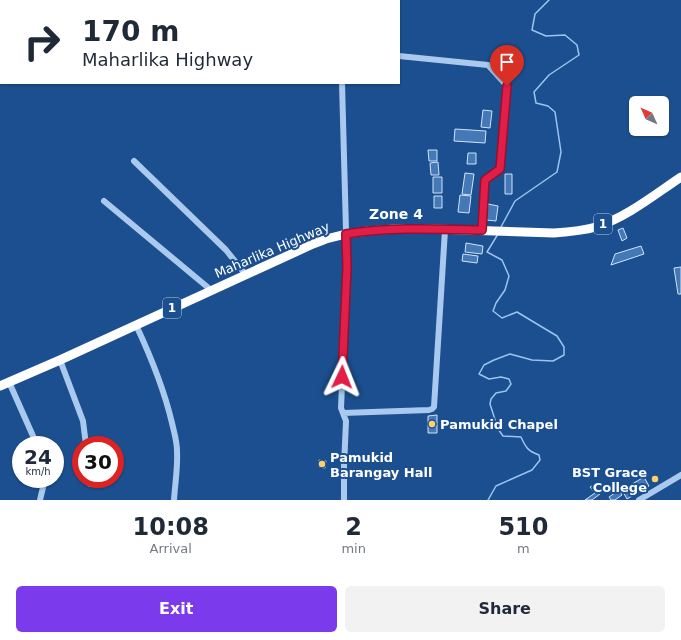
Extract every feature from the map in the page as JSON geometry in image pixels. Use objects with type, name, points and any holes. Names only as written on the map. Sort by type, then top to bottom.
[{"type":"highway","name":"Maharlika Highway","points":[[4,384],[326,239],[346,234],[394,229],[486,230],[514,232],[564,232],[585,230],[618,218],[681,177]]},
{"type":"street","points":[[400,56],[488,65],[507,86],[500,169],[485,180],[486,230]]},
{"type":"street","points":[[342,84],[347,267],[341,408],[346,421],[344,500]]},
{"type":"street","points":[[134,161],[226,250],[246,275]]},
{"type":"street","points":[[104,201],[212,290]]},
{"type":"street","points":[[343,413],[429,410],[434,407],[445,230]]},
{"type":"street","points":[[136,325],[157,374],[169,411],[176,440],[177,468],[174,500]]},
{"type":"street","points":[[60,360],[83,421],[85,436]]},
{"type":"street","points":[[4,384],[32,436]]},
{"type":"street","points":[[640,500],[681,475]]},
{"type":"street","points":[[40,500],[43,488]]},
{"type":"building","points":[[483,110],[492,111],[490,128],[481,127]]},
{"type":"building","points":[[455,129],[486,131],[485,143],[454,141]]},
{"type":"building","points":[[428,150],[437,150],[437,161],[429,161]]},
{"type":"building","points":[[468,153],[476,153],[476,164],[467,164]]},
{"type":"building","points":[[438,162],[439,175],[431,175],[430,163]]},
{"type":"building","points":[[465,173],[474,174],[471,195],[462,194]]},
{"type":"building","points":[[505,174],[512,174],[512,194],[505,194]]},
{"type":"building","points":[[433,177],[442,177],[442,193],[433,193]]},
{"type":"building","points":[[460,195],[471,196],[469,213],[458,212]]},
{"type":"building","points":[[434,196],[442,196],[442,208],[434,208]]},
{"type":"building","points":[[488,204],[498,206],[496,221],[486,220]]},
{"type":"building","points":[[623,228],[627,238],[622,241],[618,230]]},
{"type":"building","points":[[466,243],[483,246],[482,254],[465,252]]},
{"type":"building","points":[[641,246],[644,254],[611,265],[615,254]]},
{"type":"building","points":[[463,254],[478,256],[477,263],[462,261]]},
{"type":"building","points":[[681,267],[681,294],[678,294],[674,268]]},
{"type":"building","name":"Pamukid Chapel","points":[[437,415],[437,433],[428,433],[428,416]]},
{"type":"building","name":"Pamukid Barangay Hall","points":[[319,460],[326,461],[325,468],[319,467]]},
{"type":"building","points":[[644,477],[649,486],[627,499],[622,490]]},
{"type":"building","points":[[594,485],[600,494],[592,500],[585,500],[595,493],[590,487]]},
{"type":"building","points":[[619,490],[622,495],[615,500],[611,500],[609,497]]},
{"type":"waterway","points":[[501,227],[515,201],[557,172],[561,152],[555,112],[548,106],[536,103],[534,92],[549,75],[579,55],[577,45],[565,35],[546,36],[532,30],[535,14],[549,0]]},
{"type":"waterway","points":[[488,500],[496,486],[532,470],[540,460],[539,455],[528,449],[521,437],[503,436],[498,429],[490,404],[491,399],[496,393],[506,391],[511,384],[509,379],[501,377],[489,379],[479,374],[484,365],[510,354],[532,360],[553,361],[564,355],[564,347],[557,336],[517,312],[502,318],[493,311],[496,303],[505,290],[509,276],[502,260],[487,252],[498,234]]},
{"type":"place","name":"Pamukid Chapel","points":[[432,424]]},
{"type":"place","name":"Pamukid Barangay Hall","points":[[322,464]]},
{"type":"place","name":"BST Grace College","points":[[655,479]]},
{"type":"district","name":"Zone 4","points":[[396,214]]},
{"type":"route","points":[[342,377],[347,267],[346,234],[394,229],[482,230],[485,180],[500,169],[507,86]]}]
